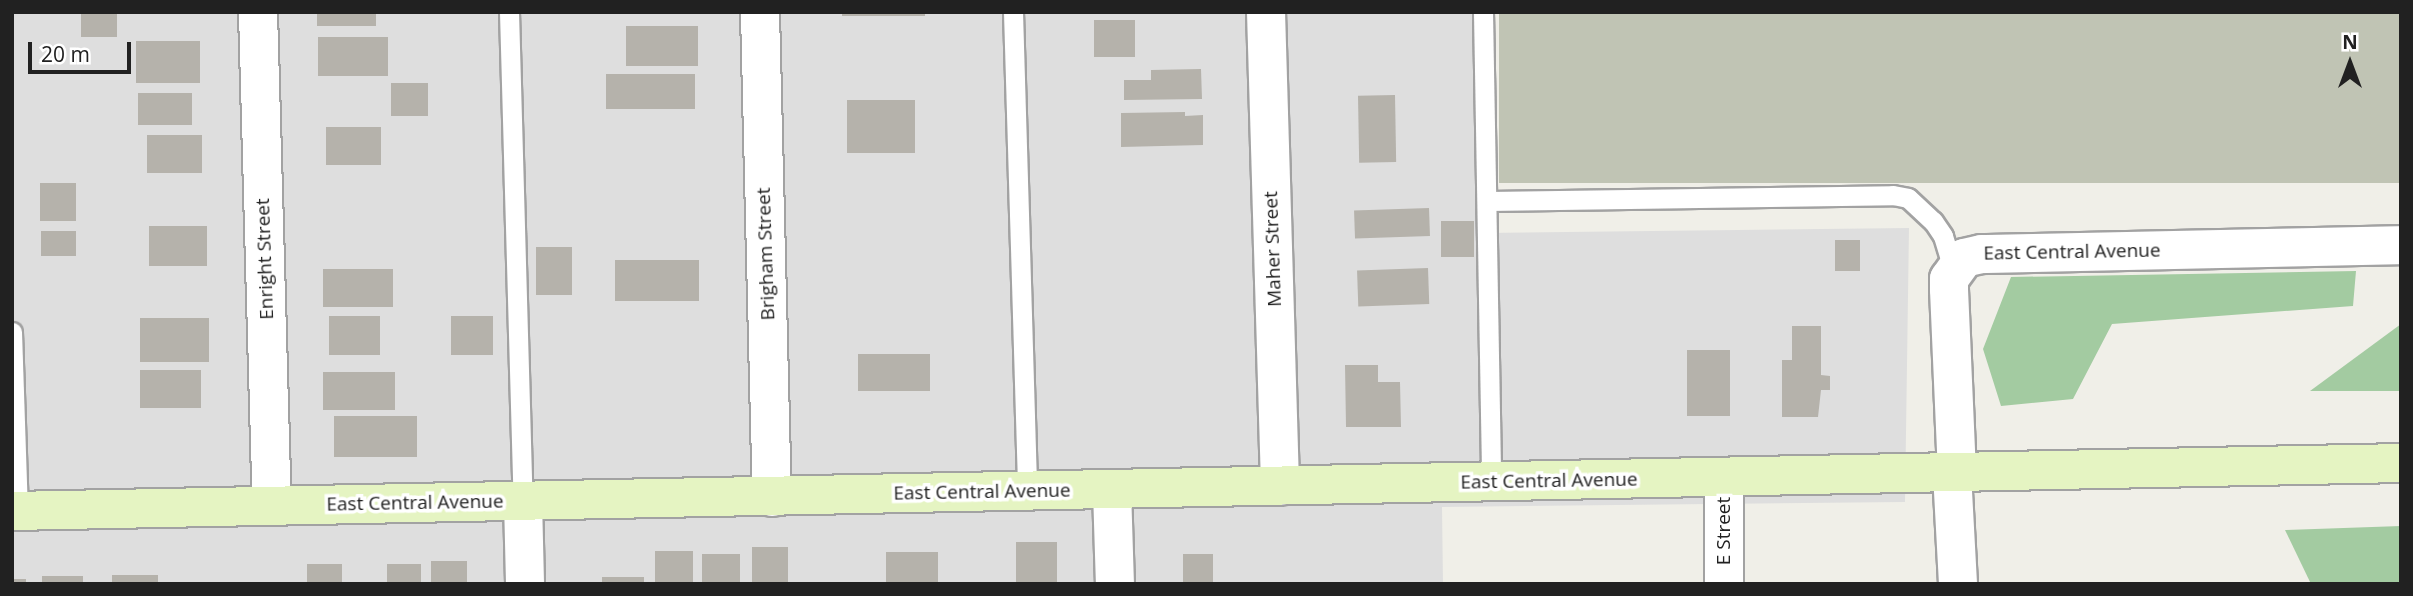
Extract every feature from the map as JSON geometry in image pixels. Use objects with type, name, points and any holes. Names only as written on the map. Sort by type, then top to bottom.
[{"type":"street","name":"Enright Street","points":[[258,12],[272,506]]},
{"type":"street","name":"Brigham Street","points":[[760,12],[772,497]]},
{"type":"street","name":"Maher Street","points":[[1266,12],[1280,486]]},
{"type":"street","name":"East Central Avenue","points":[[1954,271],[1964,258],[1982,254],[2401,245]]},
{"type":"street","points":[[1954,271],[1949,289],[1958,584]]},
{"type":"street","name":"East Central Avenue","points":[[15,511],[2401,463]]},
{"type":"street","name":"E Street","points":[[1724,478],[1724,584]]},
{"type":"street","points":[[1112,490],[1115,584]]},
{"type":"street","points":[[523,501],[525,584]]},
{"type":"lane","points":[[509,12],[523,501]]},
{"type":"lane","points":[[1013,12],[1027,491]]},
{"type":"lane","points":[[1483,12],[1489,201],[1491,482]]},
{"type":"lane","points":[[1489,201],[1893,195],[1908,198],[1933,221],[1942,236],[1954,271]]},
{"type":"lane","points":[[12,332],[15,511]]},
{"type":"shaded area","points":[[12,12],[1477,12],[1484,233],[1909,228],[1905,502],[1442,507],[1443,584],[12,584]]},
{"type":"shaded area","points":[[1499,12],[2401,12],[2401,183],[1499,183]]},
{"type":"green space","points":[[2356,271],[2353,306],[2112,324],[2073,399],[2001,406],[1983,349],[2011,277]]},
{"type":"green space","points":[[2401,324],[2401,391],[2310,391]]},
{"type":"green space","points":[[2401,526],[2401,584],[2311,584],[2285,530]]},
{"type":"building","points":[[81,12],[117,12],[117,37],[81,37]]},
{"type":"building","points":[[317,12],[376,12],[376,26],[317,26]]},
{"type":"building","points":[[842,12],[925,12],[925,16],[842,16]]},
{"type":"building","points":[[1094,20],[1135,20],[1135,57],[1094,57]]},
{"type":"building","points":[[626,26],[698,26],[698,66],[626,66]]},
{"type":"building","points":[[318,37],[388,37],[388,76],[318,76]]},
{"type":"building","points":[[136,41],[200,41],[200,83],[136,83]]},
{"type":"building","points":[[1201,69],[1202,99],[1124,100],[1124,80],[1151,80],[1151,70]]},
{"type":"building","points":[[606,74],[695,74],[695,109],[606,109]]},
{"type":"building","points":[[391,83],[428,83],[428,116],[391,116]]},
{"type":"building","points":[[138,93],[192,93],[192,125],[138,125]]},
{"type":"building","points":[[1395,95],[1396,162],[1359,163],[1358,96]]},
{"type":"building","points":[[847,100],[915,100],[915,153],[847,153]]},
{"type":"building","points":[[1185,112],[1185,116],[1203,115],[1203,145],[1121,147],[1121,113]]},
{"type":"building","points":[[326,127],[381,127],[381,165],[326,165]]},
{"type":"building","points":[[147,135],[202,135],[202,173],[147,173]]},
{"type":"building","points":[[40,183],[76,183],[76,221],[40,221]]},
{"type":"building","points":[[1429,208],[1430,236],[1355,239],[1354,211]]},
{"type":"building","points":[[1441,221],[1474,221],[1474,257],[1441,257]]},
{"type":"building","points":[[149,226],[207,226],[207,266],[149,266]]},
{"type":"building","points":[[41,231],[76,231],[76,256],[41,256]]},
{"type":"building","points":[[1835,240],[1860,240],[1860,271],[1835,271]]},
{"type":"building","points":[[536,247],[572,247],[572,295],[536,295]]},
{"type":"building","points":[[615,260],[699,260],[699,301],[615,301]]},
{"type":"building","points":[[1428,268],[1429,304],[1358,306],[1357,270]]},
{"type":"building","points":[[323,269],[393,269],[393,307],[323,307]]},
{"type":"building","points":[[329,316],[380,316],[380,355],[329,355]]},
{"type":"building","points":[[451,316],[493,316],[493,355],[451,355]]},
{"type":"building","points":[[140,318],[209,318],[209,362],[140,362]]},
{"type":"building","points":[[1792,326],[1821,326],[1821,375],[1830,376],[1830,390],[1821,390],[1818,417],[1782,417],[1782,360],[1792,360]]},
{"type":"building","points":[[1687,350],[1730,350],[1730,416],[1687,416]]},
{"type":"building","points":[[858,354],[930,354],[930,391],[858,391]]},
{"type":"building","points":[[1345,365],[1378,365],[1378,382],[1400,382],[1401,427],[1346,427]]},
{"type":"building","points":[[140,370],[201,370],[201,408],[140,408]]},
{"type":"building","points":[[323,372],[395,372],[395,410],[323,410]]},
{"type":"building","points":[[334,416],[417,416],[417,457],[334,457]]},
{"type":"building","points":[[1016,542],[1057,542],[1057,584],[1016,584]]},
{"type":"building","points":[[752,547],[788,547],[788,584],[752,584]]},
{"type":"building","points":[[655,551],[693,551],[693,584],[655,584]]},
{"type":"building","points":[[886,552],[938,552],[938,584],[886,584]]},
{"type":"building","points":[[702,554],[740,554],[740,584],[702,584]]},
{"type":"building","points":[[1183,554],[1213,554],[1213,584],[1183,584]]},
{"type":"building","points":[[431,561],[467,561],[467,584],[431,584]]},
{"type":"building","points":[[307,564],[342,564],[342,584],[307,584]]},
{"type":"building","points":[[387,564],[421,564],[421,584],[387,584]]},
{"type":"building","points":[[112,575],[158,575],[158,584],[112,584]]},
{"type":"building","points":[[42,576],[83,576],[83,584],[42,584]]},
{"type":"building","points":[[602,577],[644,577],[644,584],[602,584]]},
{"type":"building","points":[[12,579],[26,579],[26,584],[12,584]]}]
